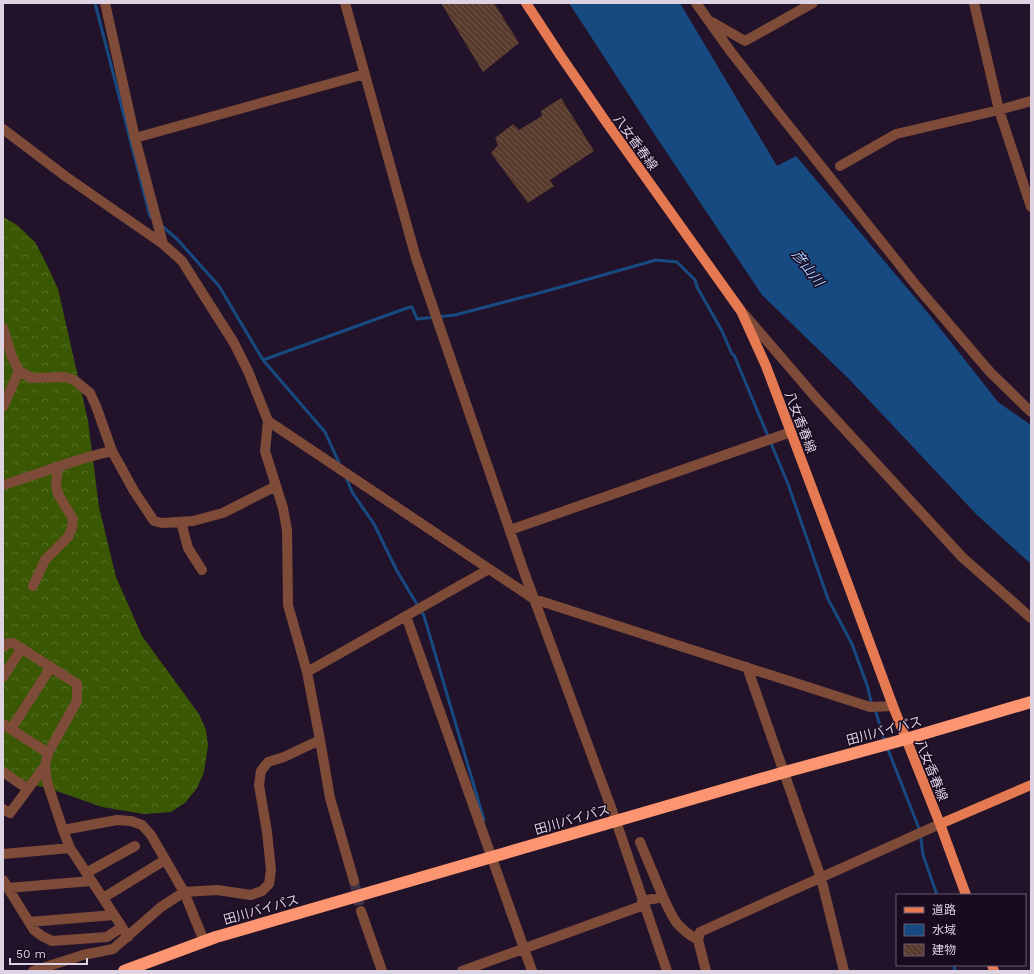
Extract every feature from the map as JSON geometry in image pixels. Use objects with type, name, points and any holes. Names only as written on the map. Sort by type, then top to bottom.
[{"type":"highway","name":"田川バイパス","points":[[124,971],[204,941],[490,857],[1031,702]]},
{"type":"main road","name":"八女香春線","points":[[526,3],[604,119],[741,311],[766,366],[893,706],[940,824],[966,894]]},
{"type":"main road","points":[[940,824],[1031,784]]},
{"type":"street","points":[[105,3],[135,138],[163,244]]},
{"type":"street","points":[[345,3],[416,258],[534,599],[616,821],[667,971]]},
{"type":"street","points":[[696,3],[731,52],[919,289],[990,372],[1031,412]]},
{"type":"street","points":[[708,20],[745,41],[813,3]]},
{"type":"street","points":[[974,3],[999,110],[1031,207]]},
{"type":"street","points":[[135,138],[365,74]]},
{"type":"street","points":[[840,166],[896,134],[1031,101]]},
{"type":"street","points":[[3,129],[65,176],[163,244],[182,260],[234,343],[248,371],[268,420],[265,451],[283,508],[287,530],[288,605],[306,672],[330,798],[354,881]]},
{"type":"street","points":[[741,311],[816,398],[962,557],[1031,618]]},
{"type":"street","points":[[3,328],[12,357],[19,371],[32,378],[65,377],[74,380],[90,393],[112,451],[134,491],[154,520],[162,523],[193,521],[223,513],[276,486]]},
{"type":"street","points":[[3,407],[19,371]]},
{"type":"street","points":[[268,420],[534,599],[870,707],[893,706]]},
{"type":"street","points":[[510,530],[791,432]]},
{"type":"street","points":[[3,485],[86,456],[112,451]]},
{"type":"street","points":[[33,586],[45,560],[68,537],[72,528],[72,519],[58,494],[56,484],[58,467]]},
{"type":"street","points":[[181,522],[188,548],[202,570]]},
{"type":"street","points":[[306,672],[489,569]]},
{"type":"street","points":[[406,616],[490,857],[532,971]]},
{"type":"street","points":[[3,647],[8,643],[13,643],[77,684],[77,701],[48,753],[45,766],[47,782],[70,848],[128,937]]},
{"type":"street","points":[[3,677],[22,648]]},
{"type":"street","points":[[48,753],[7,726],[51,667]]},
{"type":"street","points":[[747,667],[821,878],[844,971]]},
{"type":"street","points":[[33,971],[83,955],[113,949],[161,907],[184,892],[217,890],[251,895],[262,891],[269,884],[271,870],[266,825],[259,785],[261,771],[268,762],[284,757],[320,740]]},
{"type":"street","points":[[3,809],[10,813],[45,766]]},
{"type":"street","points":[[3,772],[28,789]]},
{"type":"street","points":[[63,830],[117,820],[131,820],[142,825],[151,835],[184,892],[204,941]]},
{"type":"street","points":[[706,971],[698,940],[700,932],[940,824]]},
{"type":"street","points":[[640,842],[663,897],[677,925],[698,940]]},
{"type":"street","points":[[122,927],[107,937],[52,941],[34,930],[6,884],[89,877],[135,846]]},
{"type":"street","points":[[3,854],[70,848]]},
{"type":"street","points":[[103,898],[165,860]]},
{"type":"street","points":[[462,971],[643,903],[663,897]]},
{"type":"street","points":[[361,910],[382,971]]},
{"type":"street","points":[[29,922],[114,915]]},
{"type":"green space","points":[[3,217],[17,225],[35,242],[58,289],[88,421],[99,507],[116,577],[142,636],[199,714],[206,730],[208,746],[204,772],[197,788],[185,803],[171,812],[144,814],[102,807],[51,789],[3,778]]},
{"type":"water","name":"彦山川","points":[[569,3],[680,3],[777,166],[796,156],[928,313],[998,402],[1031,425],[1031,564],[977,515],[849,379],[762,295]]},
{"type":"building","points":[[441,3],[494,3],[519,43],[483,72]]},
{"type":"building","points":[[561,98],[594,151],[550,180],[554,186],[528,203],[491,153],[498,145],[495,138],[513,124],[519,130],[542,116],[541,111]]},
{"type":"waterway","points":[[95,3],[150,216],[153,219]]},
{"type":"waterway","points":[[162,226],[177,239],[219,286],[263,360],[325,432],[341,467]]},
{"type":"waterway","points":[[263,360],[407,308],[412,307],[417,319],[455,315],[656,260],[677,262],[695,280],[697,287],[722,331],[732,354],[734,355],[788,484],[828,599],[852,644],[867,685],[872,705]]},
{"type":"waterway","points":[[346,477],[352,492],[374,524],[397,571],[424,616],[484,820]]},
{"type":"waterway","points":[[875,709],[885,742]]},
{"type":"waterway","points":[[887,747],[920,831],[923,855],[937,894]]},
{"type":"waterway","points":[[954,966],[955,971]]},
{"type":"tunnel","points":[[354,881],[361,911]]}]
